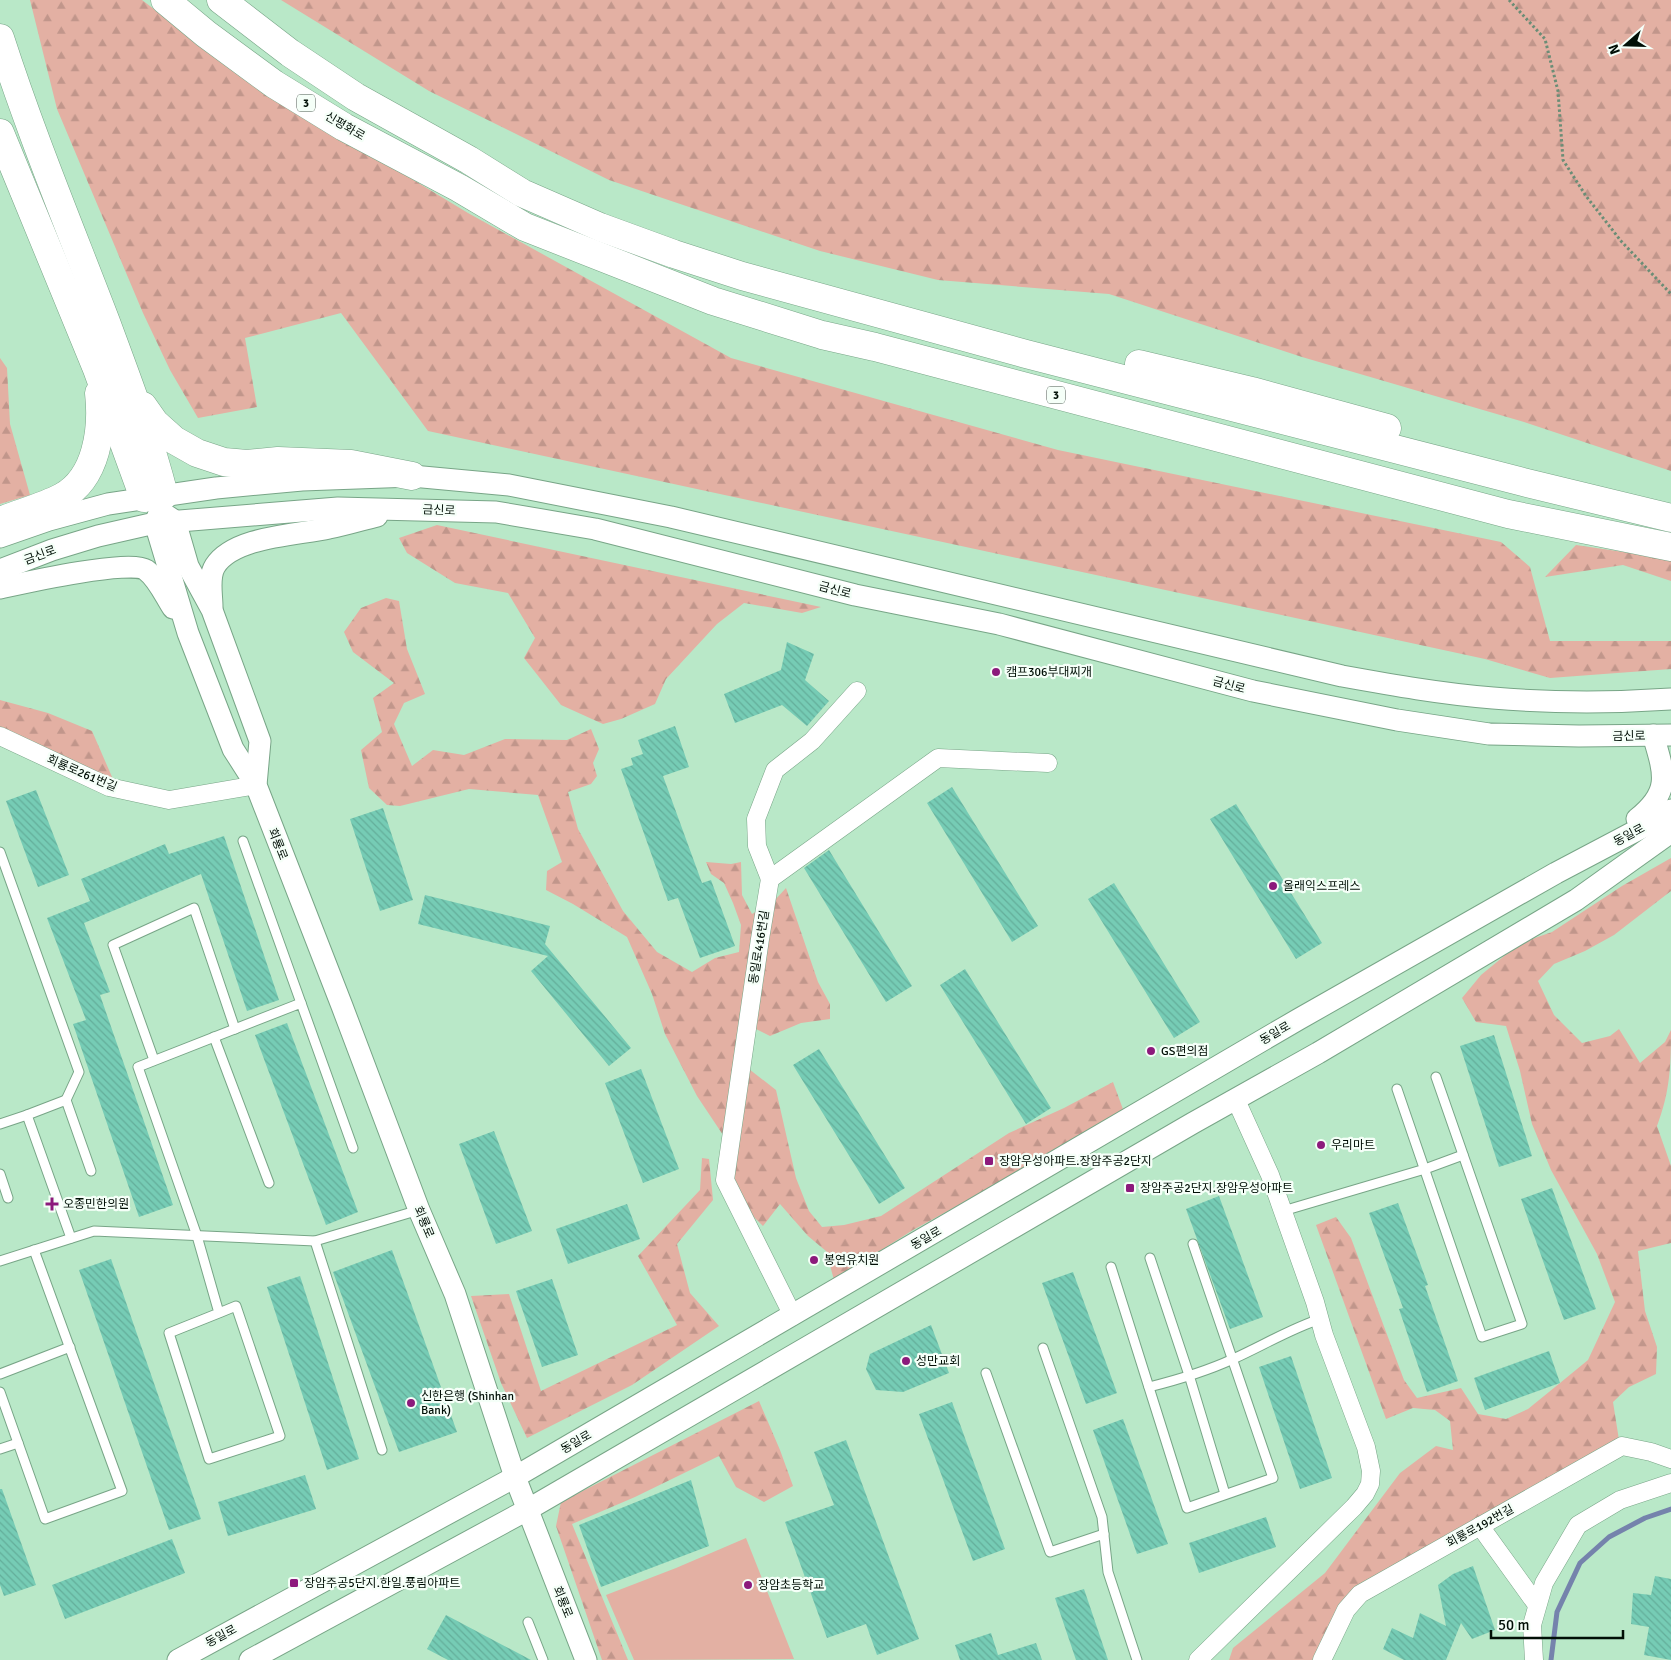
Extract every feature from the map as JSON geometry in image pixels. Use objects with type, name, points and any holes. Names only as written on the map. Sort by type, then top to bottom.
[{"type":"highway","name":"신평화로","points":[[165,0],[206,34],[274,84],[344,127],[459,188]]},
{"type":"highway","points":[[220,0],[290,53],[360,100],[469,160],[522,193],[600,226],[674,254],[1024,361],[1520,496],[1671,533]]},
{"type":"highway","points":[[0,38],[130,385],[156,462],[159,510]]},
{"type":"highway","points":[[0,133],[97,369],[159,510]]},
{"type":"highway","points":[[469,160],[622,220],[803,276],[1026,338],[1252,391],[1671,506]]},
{"type":"highway","points":[[459,188],[742,293],[896,332],[1024,361],[1671,518]]},
{"type":"highway","name":"3","points":[[459,188],[534,230],[713,301],[822,335],[1508,514],[1671,547]]},
{"type":"highway","points":[[0,521],[62,497],[86,473],[94,452],[99,428],[101,406],[97,369]]},
{"type":"highway","points":[[130,385],[151,418],[165,433],[186,447],[216,460],[239,464],[278,461],[351,464],[412,476]]},
{"type":"street","name":"금신로","points":[[0,570],[52,550],[98,536],[159,510],[302,480],[412,476],[509,485],[671,517],[1342,676],[1423,690],[1491,698],[1581,702],[1671,698]]},
{"type":"street","name":"금신로","points":[[0,537],[49,520],[108,504],[159,510],[338,508],[496,512],[595,530],[855,595],[998,624],[1253,691],[1398,720],[1489,734],[1662,735]]},
{"type":"street","points":[[212,610],[211,579],[214,568],[225,556],[239,548],[402,509]]},
{"type":"street","name":"회룡로","points":[[159,510],[212,610],[260,741],[256,786]]},
{"type":"street","name":"회룡로","points":[[159,510],[188,633],[233,749],[256,786],[419,1210],[455,1294],[515,1477],[586,1660]]},
{"type":"street","points":[[0,588],[96,570],[141,568],[148,572],[158,584],[188,633]]},
{"type":"street","points":[[857,691],[812,741],[775,770],[756,819],[757,846],[770,878],[938,758],[1048,763]]},
{"type":"street","points":[[1556,873],[1652,810],[1665,788],[1662,735]]},
{"type":"street","name":"회룡로261번길","points":[[0,736],[110,787],[169,800],[256,786]]},
{"type":"street","name":"동일로","points":[[178,1660],[515,1477],[1282,1029],[1556,873],[1647,825],[1671,810]]},
{"type":"street","name":"동일로","points":[[250,1660],[527,1510],[1184,1128],[1236,1100],[1576,900],[1671,832]]},
{"type":"street","points":[[1576,900],[1671,849]]},
{"type":"street","name":"동일로416번길","points":[[770,878],[725,1180],[793,1316]]},
{"type":"street","points":[[1198,1660],[1354,1507],[1365,1494],[1370,1484],[1371,1471],[1366,1447],[1324,1334],[1283,1211],[1270,1176],[1236,1100]]},
{"type":"street","name":"회룡로192번길","points":[[1322,1660],[1346,1610],[1360,1594],[1622,1446],[1651,1452],[1671,1459]]},
{"type":"street","points":[[1534,1660],[1532,1625],[1544,1583],[1578,1525],[1620,1500],[1671,1483]]},
{"type":"street","points":[[1480,1526],[1537,1605]]},
{"type":"lane","points":[[243,841],[353,1148]]},
{"type":"lane","points":[[0,852],[79,1072],[66,1100],[0,1124]]},
{"type":"lane","points":[[154,1060],[112,944],[194,908],[235,1029]]},
{"type":"lane","points":[[219,1313],[197,1236],[138,1066],[300,1003]]},
{"type":"lane","points":[[214,1037],[269,1183]]},
{"type":"lane","points":[[1397,1089],[1482,1337],[1522,1324],[1436,1077]]},
{"type":"lane","points":[[66,1100],[91,1171]]},
{"type":"lane","points":[[27,1115],[71,1238]]},
{"type":"lane","points":[[1283,1211],[1425,1169],[1464,1155]]},
{"type":"lane","points":[[0,1174],[8,1198]]},
{"type":"lane","points":[[0,1261],[94,1230],[315,1241],[419,1210]]},
{"type":"lane","points":[[315,1241],[382,1450]]},
{"type":"lane","points":[[1111,1267],[1187,1508],[1273,1478],[1193,1244]]},
{"type":"lane","points":[[0,1392],[45,1519],[122,1491],[34,1250]]},
{"type":"lane","points":[[1150,1258],[1189,1375],[1225,1494]]},
{"type":"lane","points":[[236,1306],[280,1436],[209,1459],[168,1333],[219,1313],[236,1306]]},
{"type":"lane","points":[[1149,1387],[1232,1360],[1304,1324],[1320,1319]]},
{"type":"lane","points":[[0,1374],[70,1347]]},
{"type":"lane","points":[[1043,1348],[1102,1517],[1108,1572],[1137,1660]]},
{"type":"lane","points":[[986,1373],[1050,1552],[1104,1534]]},
{"type":"lane","points":[[0,1449],[18,1443]]},
{"type":"lane","points":[[528,1622],[542,1660]]},
{"type":"path","points":[[1509,0],[1545,39],[1558,91],[1563,160],[1586,196],[1621,241],[1671,294]]},
{"type":"green space","points":[[30,0],[142,0],[245,78],[468,213],[731,358],[1058,450],[1501,542],[1530,567],[1550,641],[1671,641],[1671,669],[1550,678],[1485,659],[428,431],[341,313],[245,338],[257,407],[198,418],[170,370],[143,313],[57,109]]},
{"type":"green space","points":[[281,0],[1671,0],[1671,471],[1524,422],[1302,357],[1109,294],[938,280],[820,251],[609,180],[429,91]]},
{"type":"green space","points":[[0,358],[7,368],[10,424],[30,495],[0,504]]},
{"type":"green space","points":[[437,525],[821,607],[802,613],[744,603],[717,624],[666,679],[655,704],[621,719],[603,724],[561,705],[524,658],[535,638],[508,593],[455,583],[407,553],[399,538]]},
{"type":"green space","points":[[1576,545],[1671,559],[1671,581],[1623,565],[1545,577]]},
{"type":"green space","points":[[386,598],[399,601],[407,649],[425,694],[404,703],[394,724],[412,766],[433,750],[464,755],[505,739],[567,740],[591,729],[599,749],[593,763],[597,776],[591,784],[568,792],[578,829],[623,911],[657,952],[692,972],[715,958],[739,952],[741,925],[733,903],[724,883],[711,874],[706,862],[731,864],[741,862],[742,895],[752,914],[774,901],[786,888],[818,982],[830,1004],[830,1019],[801,1023],[770,1036],[740,1021],[736,1039],[740,1062],[776,1090],[796,1178],[809,1211],[822,1227],[844,1225],[881,1216],[1009,1133],[1064,1108],[1113,1082],[1124,1112],[913,1230],[834,1280],[826,1251],[808,1236],[780,1204],[763,1226],[719,1183],[723,1135],[697,1096],[665,1034],[652,994],[627,937],[546,890],[547,871],[562,862],[538,795],[469,789],[400,806],[387,805],[369,788],[361,750],[382,732],[373,698],[394,683],[353,652],[344,632],[361,608]]},
{"type":"green space","points":[[0,700],[48,713],[92,731],[116,786],[0,728]]},
{"type":"green space","points":[[1671,858],[1671,891],[1614,935],[1585,951],[1554,964],[1538,981],[1554,1015],[1582,1043],[1610,1036],[1619,1029],[1640,1063],[1665,1042],[1671,1030],[1669,1079],[1665,1102],[1657,1126],[1671,1166],[1671,1243],[1638,1251],[1645,1311],[1657,1347],[1656,1374],[1629,1387],[1613,1402],[1619,1440],[1357,1588],[1312,1660],[1229,1660],[1233,1648],[1325,1573],[1400,1473],[1436,1446],[1453,1450],[1450,1421],[1435,1410],[1413,1408],[1386,1419],[1316,1225],[1336,1217],[1351,1238],[1404,1380],[1417,1398],[1461,1388],[1478,1414],[1506,1419],[1528,1409],[1588,1360],[1615,1302],[1597,1254],[1551,1170],[1532,1124],[1520,1071],[1506,1026],[1476,1022],[1462,998],[1481,975],[1520,943],[1552,932],[1622,886]]},
{"type":"green space","points":[[702,1158],[709,1159],[713,1200],[677,1244],[690,1293],[719,1326],[632,1385],[527,1438],[501,1383],[471,1296],[509,1294],[541,1391],[677,1325],[638,1256],[700,1190]]},
{"type":"green space","points":[[759,1401],[793,1486],[764,1502],[736,1487],[719,1456],[635,1497],[572,1524],[628,1660],[602,1660],[556,1526],[561,1502]]},
{"type":"green space","points":[[746,1538],[794,1659],[634,1660],[606,1595]]},
{"type":"building","points":[[787,642],[814,654],[805,680],[829,701],[807,726],[782,705],[735,723],[724,694],[781,670]]},
{"type":"building","points":[[675,726],[689,767],[663,776],[702,883],[711,880],[735,946],[700,958],[678,898],[668,901],[621,769],[633,765],[631,758],[643,754],[638,740]]},
{"type":"building","points":[[952,787],[1038,926],[1012,942],[927,803]]},
{"type":"building","points":[[36,790],[69,875],[38,887],[6,801]]},
{"type":"building","points":[[1236,804],[1322,943],[1296,959],[1210,819]]},
{"type":"building","points":[[383,808],[413,900],[380,911],[350,819]]},
{"type":"building","points":[[224,836],[279,1000],[247,1011],[201,874],[84,923],[110,992],[100,995],[173,1205],[139,1217],[73,1024],[86,1020],[47,918],[90,901],[81,879],[165,844],[169,854]]},
{"type":"building","points":[[829,850],[912,986],[886,1002],[804,868]]},
{"type":"building","points":[[1114,883],[1200,1022],[1174,1038],[1088,899]]},
{"type":"building","points":[[425,895],[550,926],[545,944],[631,1048],[609,1066],[531,971],[548,956],[418,924]]},
{"type":"building","points":[[965,969],[1051,1108],[1026,1124],[940,985]]},
{"type":"building","points":[[287,1023],[358,1212],[326,1225],[255,1035]]},
{"type":"building","points":[[1494,1035],[1532,1156],[1499,1167],[1460,1046]]},
{"type":"building","points":[[819,1049],[905,1188],[879,1204],[793,1065]]},
{"type":"building","points":[[641,1069],[679,1169],[643,1183],[605,1083]]},
{"type":"building","points":[[494,1131],[532,1231],[496,1244],[459,1144]]},
{"type":"building","points":[[1552,1188],[1596,1309],[1564,1320],[1521,1199]]},
{"type":"building","points":[[1219,1196],[1263,1317],[1230,1329],[1186,1209]]},
{"type":"building","points":[[1398,1203],[1428,1285],[1425,1286],[1458,1381],[1427,1392],[1399,1309],[1403,1308],[1369,1213]]},
{"type":"building","points":[[627,1204],[640,1239],[568,1264],[556,1229]]},
{"type":"building","points":[[392,1250],[457,1432],[399,1452],[333,1272]]},
{"type":"building","points":[[111,1259],[201,1519],[169,1530],[79,1270]]},
{"type":"building","points":[[1073,1272],[1117,1393],[1086,1404],[1042,1283]]},
{"type":"building","points":[[300,1276],[359,1459],[327,1470],[267,1287]]},
{"type":"building","points":[[552,1279],[578,1355],[542,1367],[516,1291]]},
{"type":"building","name":"성만교회","points":[[931,1325],[949,1373],[903,1392],[876,1390],[866,1369],[870,1354]]},
{"type":"building","points":[[1549,1351],[1560,1383],[1485,1410],[1474,1378]]},
{"type":"building","points":[[1291,1356],[1332,1478],[1300,1489],[1259,1367]]},
{"type":"building","points":[[952,1402],[1005,1549],[973,1561],[919,1414]]},
{"type":"building","points":[[1123,1419],[1168,1544],[1137,1554],[1093,1430]]},
{"type":"building","points":[[846,1440],[919,1639],[877,1655],[866,1624],[827,1638],[785,1522],[834,1505],[814,1452]]},
{"type":"building","points":[[305,1475],[316,1509],[228,1536],[218,1502]]},
{"type":"building","points":[[691,1480],[709,1546],[601,1587],[579,1525]]},
{"type":"building","points":[[0,1489],[2,1489],[36,1585],[4,1596],[0,1585]]},
{"type":"building","points":[[1266,1517],[1276,1547],[1199,1573],[1189,1543]]},
{"type":"building","points":[[172,1539],[185,1573],[65,1619],[52,1585]]},
{"type":"building","points":[[1473,1566],[1495,1630],[1472,1639],[1461,1623],[1446,1660],[1404,1660],[1383,1649],[1392,1628],[1413,1638],[1420,1613],[1446,1626],[1438,1585],[1453,1574]]},
{"type":"building","points":[[1655,1576],[1671,1579],[1671,1660],[1644,1655],[1649,1627],[1631,1624],[1633,1593],[1651,1595]]},
{"type":"building","points":[[1084,1589],[1108,1660],[1076,1660],[1055,1598]]},
{"type":"building","points":[[446,1615],[531,1660],[448,1660],[427,1649]]},
{"type":"building","points":[[991,1633],[998,1655],[1036,1643],[1042,1660],[960,1660],[955,1645]]},
{"type":"waterway","points":[[1551,1660],[1557,1612],[1580,1563],[1609,1537],[1645,1518],[1671,1509]]},
{"type":"place","name":"캠프306부대찌개","points":[[996,672]]},
{"type":"place","name":"올래익스프레스","points":[[1273,886]]},
{"type":"place","name":"GS편의점","points":[[1151,1051]]},
{"type":"place","name":"우리마트","points":[[1321,1145]]},
{"type":"place","name":"장암우성아파트.장암주공2단지","points":[[989,1161]]},
{"type":"place","name":"장암주공2단지.장암우성아파트","points":[[1130,1188]]},
{"type":"place","name":"오종민한의원","points":[[52,1204]]},
{"type":"place","name":"봉연유치원","points":[[814,1260]]},
{"type":"place","name":"성만교회","points":[[906,1361]]},
{"type":"place","name":"신한은행 (Shinhan Bank)","points":[[411,1403]]},
{"type":"place","name":"장암주공5단지.한일.풍림아파트","points":[[294,1583]]},
{"type":"place","name":"장암초등학교","points":[[748,1585]]}]
